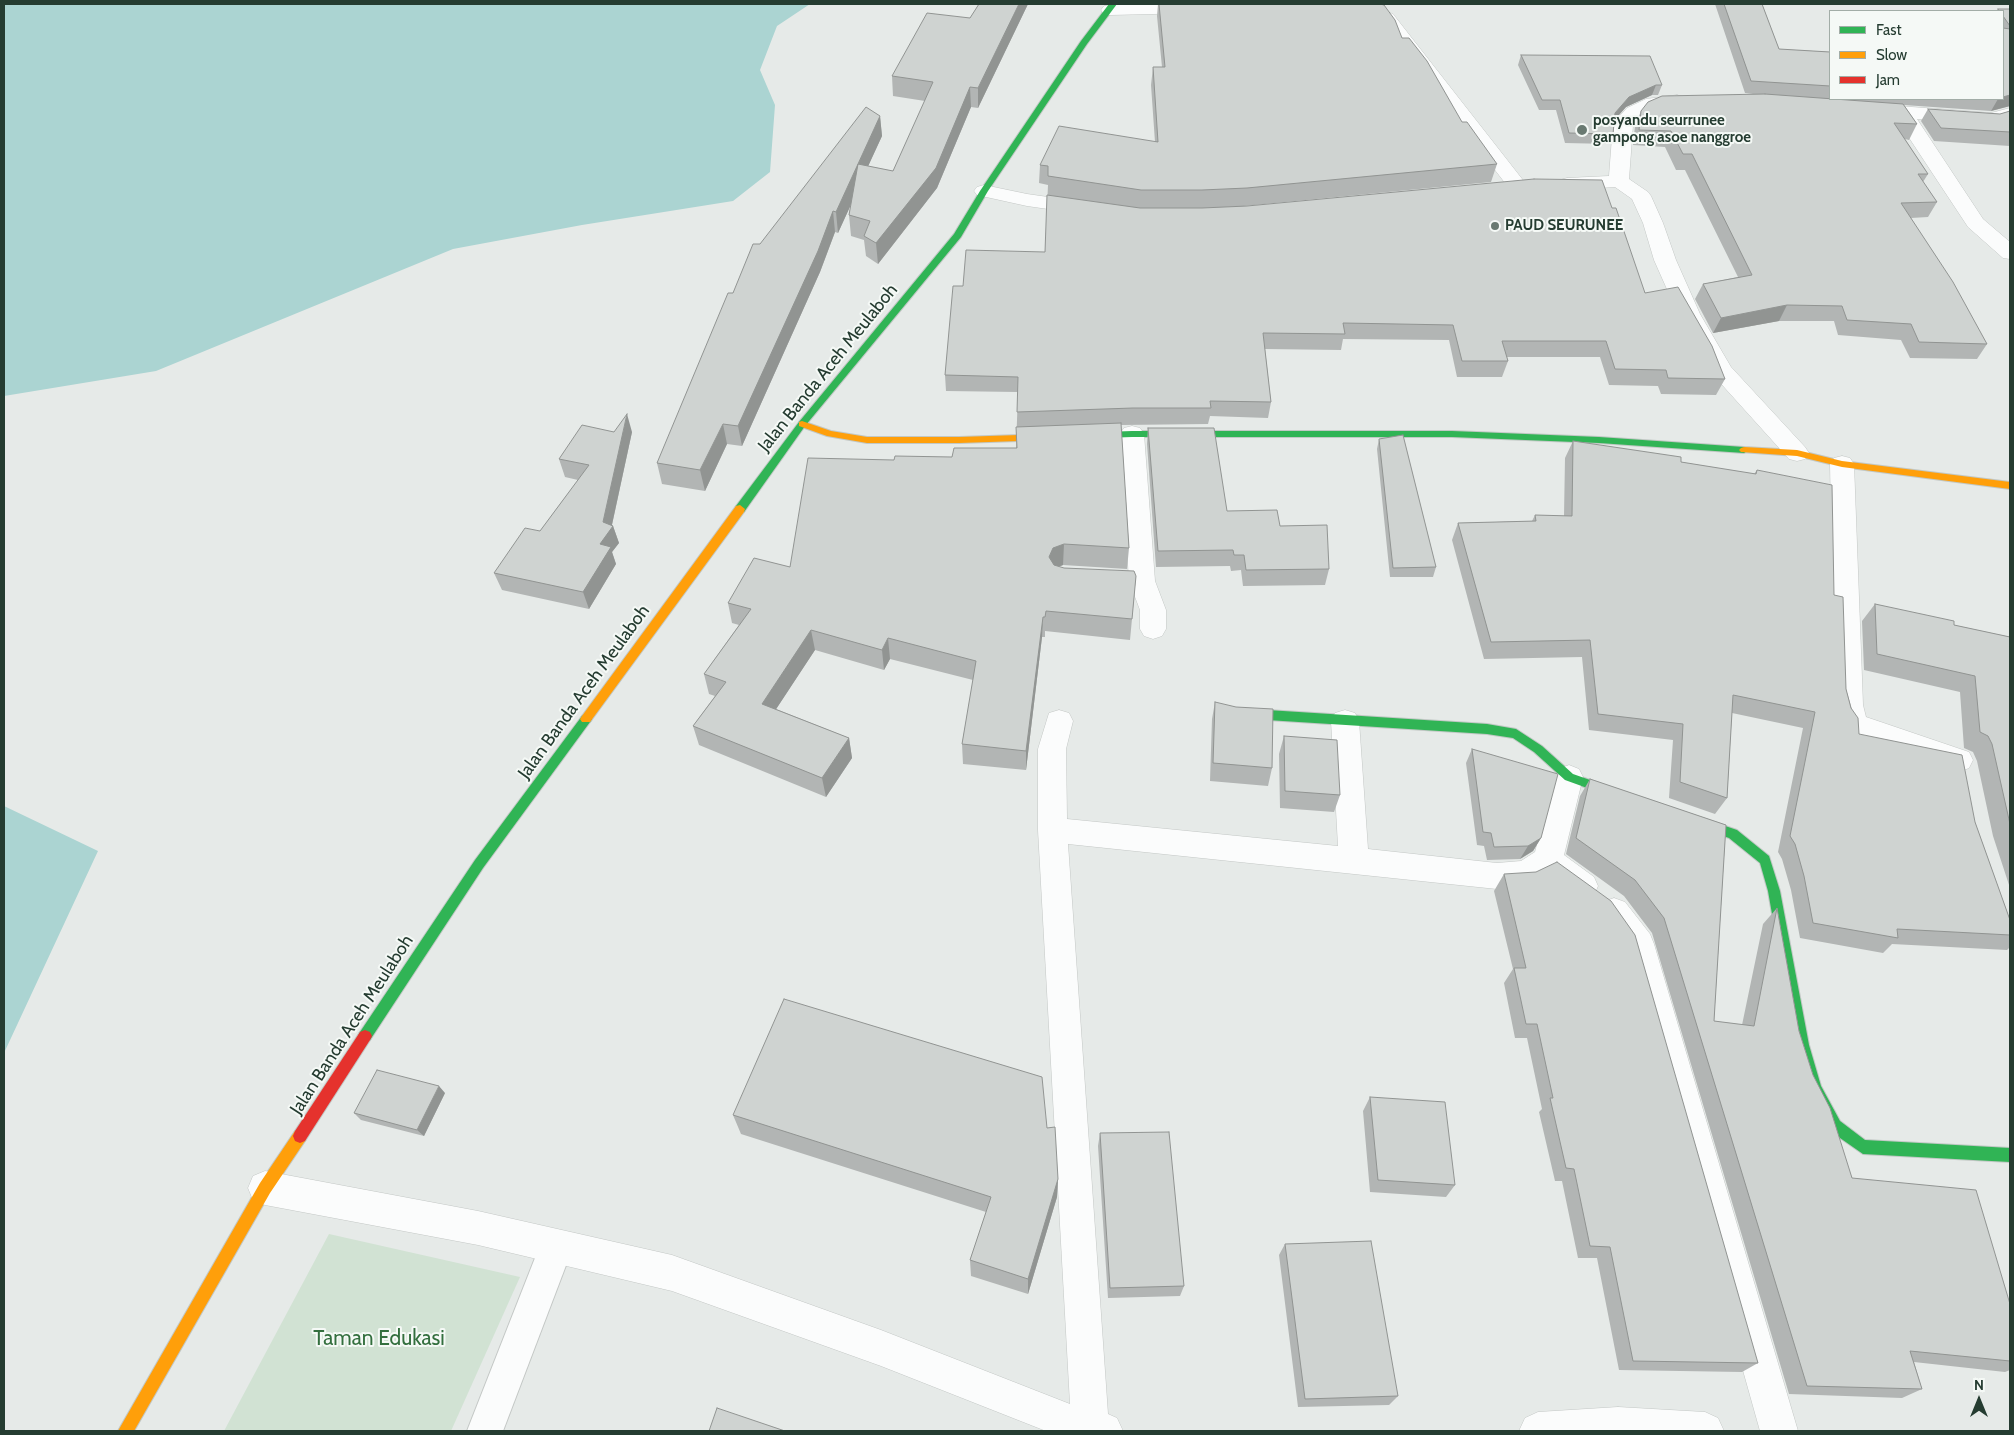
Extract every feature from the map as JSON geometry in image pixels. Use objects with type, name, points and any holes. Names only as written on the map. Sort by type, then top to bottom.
[{"type":"main road","name":"Jalan Banda Aceh Meulaboh","points":[[126,1431],[265,1188],[479,864],[802,424],[958,235],[984,191],[1084,43],[1111,7]]},
{"type":"main road","points":[[802,424],[830,434],[867,440],[959,440],[1132,434],[1452,434],[1599,440],[1797,453],[1842,464],[2010,486]]},
{"type":"main road","points":[[1232,712],[1487,729],[1516,734],[1538,749],[1569,777],[1633,799]]},
{"type":"main road","points":[[1678,815],[1733,834],[1765,860],[1774,892],[1802,1045],[1815,1088],[1835,1126],[1862,1147],[2010,1155]]},
{"type":"street","points":[[1111,7],[1209,8]]},
{"type":"street","points":[[1355,7],[1370,9],[1387,18],[1526,188],[1619,181],[1641,196],[1653,222],[1665,260],[1689,314],[1724,372],[1797,453]]},
{"type":"street","points":[[1619,181],[1623,124],[1634,112],[1653,103],[1692,101]]},
{"type":"street","points":[[1855,109],[1992,119],[2010,114]]},
{"type":"street","points":[[1903,113],[1975,222],[2010,253]]},
{"type":"street","points":[[984,191],[1027,200],[1102,210]]},
{"type":"street","points":[[1132,434],[1132,580],[1153,610],[1153,629]]},
{"type":"street","points":[[1842,464],[1849,704],[1854,724],[1877,734],[1934,750],[1961,761],[1965,780]]},
{"type":"street","points":[[265,1188],[478,1228],[672,1274],[881,1348],[1097,1430],[1053,830],[1052,749],[1059,721]]},
{"type":"street","points":[[1345,721],[1354,860]]},
{"type":"street","points":[[1053,830],[1498,876],[1526,874],[1548,860],[1569,777]]},
{"type":"street","points":[[1548,860],[1612,907],[1639,944],[1779,1431]]},
{"type":"street","points":[[1538,1431],[1618,1426],[1705,1431]]},
{"type":"lane","points":[[485,1431],[556,1247]]},
{"type":"green space","name":"Taman Edukasi","points":[[329,1234],[520,1277],[451,1431],[224,1431]]},
{"type":"water","points":[[4,4],[810,4],[777,26],[760,70],[775,105],[770,172],[733,201],[582,225],[453,249],[156,371],[4,396]]},
{"type":"water","points":[[4,806],[98,851],[4,1053]]},
{"type":"building","points":[[979,4],[1019,4],[978,88],[970,87],[936,168],[876,243],[864,236],[870,221],[849,215],[858,164],[893,171],[933,82],[892,76],[927,13],[970,18]]},
{"type":"building","points":[[1159,4],[1384,5],[1395,20],[1402,38],[1409,38],[1427,61],[1462,122],[1467,122],[1497,164],[1247,188],[1202,190],[1141,190],[1048,176],[1048,166],[1040,165],[1059,126],[1158,142],[1153,67],[1165,67]]},
{"type":"building","points":[[1724,4],[1762,4],[1779,49],[1829,52],[1829,86],[1751,81]]},
{"type":"building","points":[[2010,9],[2010,26],[2004,17],[2004,10],[1998,10]]},
{"type":"building","points":[[2004,28],[2010,29],[2010,95],[2004,97]]},
{"type":"building","points":[[1521,55],[1650,56],[1662,85],[1656,85],[1629,97],[1615,113],[1613,134],[1569,133],[1560,100],[1542,100]]},
{"type":"building","points":[[1765,94],[1903,104],[1917,124],[1894,123],[1928,174],[1918,174],[1937,202],[1901,203],[1953,282],[1987,344],[1919,342],[1911,324],[1847,320],[1842,306],[1787,305],[1721,318],[1703,284],[1752,275],[1692,154],[1683,154],[1671,131],[1639,130],[1641,111],[1648,102],[1662,96]]},
{"type":"building","points":[[866,107],[880,116],[836,212],[833,211],[818,251],[738,426],[723,424],[700,470],[657,463],[728,293],[733,293],[753,244],[760,244]]},
{"type":"building","points":[[1928,109],[2000,114],[2010,111],[2010,132],[1941,128]]},
{"type":"building","points":[[1534,179],[1602,180],[1612,208],[1616,208],[1645,293],[1678,287],[1712,346],[1725,379],[1668,378],[1666,370],[1615,369],[1606,341],[1502,341],[1508,361],[1462,361],[1453,325],[1343,323],[1345,334],[1263,333],[1271,402],[1210,401],[1211,408],[1133,408],[1017,412],[1018,377],[945,375],[953,286],[963,286],[966,250],[1045,252],[1047,195],[1140,208],[1202,208],[1247,206]]},
{"type":"building","points":[[627,414],[603,522],[613,526],[600,544],[611,547],[583,592],[494,573],[525,528],[540,531],[589,465],[559,459],[582,425],[614,432]]},
{"type":"building","points":[[1121,423],[1129,548],[1064,544],[1053,548],[1049,557],[1054,565],[1064,568],[1134,571],[1136,576],[1132,619],[1046,611],[1045,617],[1043,617],[1026,751],[962,744],[976,661],[888,638],[882,650],[811,630],[762,704],[849,738],[822,778],[693,726],[726,682],[704,674],[751,609],[728,603],[754,558],[790,567],[808,458],[894,460],[895,456],[952,457],[954,448],[1017,448],[1016,427]]},
{"type":"building","points":[[1148,428],[1214,428],[1227,511],[1277,510],[1280,526],[1327,525],[1329,569],[1246,570],[1244,555],[1234,555],[1233,550],[1158,551]]},
{"type":"building","points":[[1403,435],[1436,567],[1393,568],[1379,439]]},
{"type":"building","points":[[1573,441],[1681,457],[1681,462],[1756,474],[1757,470],[1832,485],[1834,595],[1843,597],[1846,689],[1851,708],[1858,718],[1859,734],[1962,755],[1975,822],[2010,920],[2010,935],[1897,929],[1898,938],[1813,923],[1804,876],[1795,844],[1790,836],[1815,712],[1733,695],[1727,798],[1680,782],[1683,724],[1598,714],[1590,640],[1491,642],[1458,523],[1536,521],[1535,515],[1572,516]]},
{"type":"building","points":[[1875,604],[1954,621],[1954,625],[2010,637],[2010,824],[1992,744],[1988,736],[1980,732],[1975,676],[1877,654]]},
{"type":"building","points":[[1215,702],[1236,707],[1273,709],[1272,768],[1213,763]]},
{"type":"building","points":[[1284,736],[1337,740],[1340,795],[1285,791]]},
{"type":"building","points":[[1472,749],[1558,774],[1541,838],[1528,846],[1494,847],[1491,833],[1483,832]]},
{"type":"building","points":[[1590,779],[1726,825],[1714,1021],[1754,1026],[1777,908],[1799,1031],[1813,1075],[1830,1108],[1852,1178],[1976,1190],[2010,1304],[2010,1361],[1910,1351],[1922,1389],[1807,1386],[1664,918],[1635,880],[1576,838]]},
{"type":"building","points":[[1557,862],[1611,901],[1635,935],[1758,1363],[1633,1361],[1610,1247],[1590,1246],[1574,1169],[1566,1168],[1550,1098],[1553,1098],[1537,1024],[1526,1024],[1514,968],[1526,968],[1504,874],[1536,872]]},
{"type":"building","points":[[784,999],[1042,1077],[1047,1128],[1055,1127],[1058,1179],[1028,1279],[970,1260],[991,1197],[733,1115]]},
{"type":"building","points":[[377,1070],[439,1086],[417,1130],[354,1113]]},
{"type":"building","points":[[1370,1097],[1445,1102],[1455,1185],[1378,1180]]},
{"type":"building","points":[[1169,1132],[1184,1286],[1110,1288],[1100,1133]]},
{"type":"building","points":[[1371,1241],[1398,1396],[1305,1399],[1285,1244]]},
{"type":"building","points":[[717,1408],[785,1431],[709,1431]]},
{"type":"traffic: fast","points":[[740,509],[802,424],[958,235],[984,191],[1084,43],[1113,4]]},
{"type":"traffic: fast","points":[[1049,437],[1132,434],[1452,434],[1599,440],[1744,450]]},
{"type":"traffic: fast","points":[[1236,713],[1487,729],[1516,734],[1538,749],[1569,777],[1623,796]]},
{"type":"traffic: fast","points":[[365,1036],[479,864],[586,719]]},
{"type":"traffic: fast","points":[[1690,819],[1733,834],[1765,860],[1774,891],[1802,1045],[1815,1088],[1835,1126],[1863,1147],[2010,1155]]},
{"type":"traffic: slow","points":[[802,424],[830,434],[867,440],[959,440],[1049,437]]},
{"type":"traffic: slow","points":[[1744,450],[1797,453],[1842,464],[2010,486]]},
{"type":"traffic: slow","points":[[586,719],[740,509]]},
{"type":"traffic: slow","points":[[126,1431],[265,1188],[300,1136]]},
{"type":"traffic: jam","points":[[300,1136],[365,1036]]},
{"type":"place","name":"posyandu seurrunee gampong asoe nanggroe","points":[[1582,130]]},
{"type":"place","name":"PAUD SEURUNEE","points":[[1495,226]]}]
